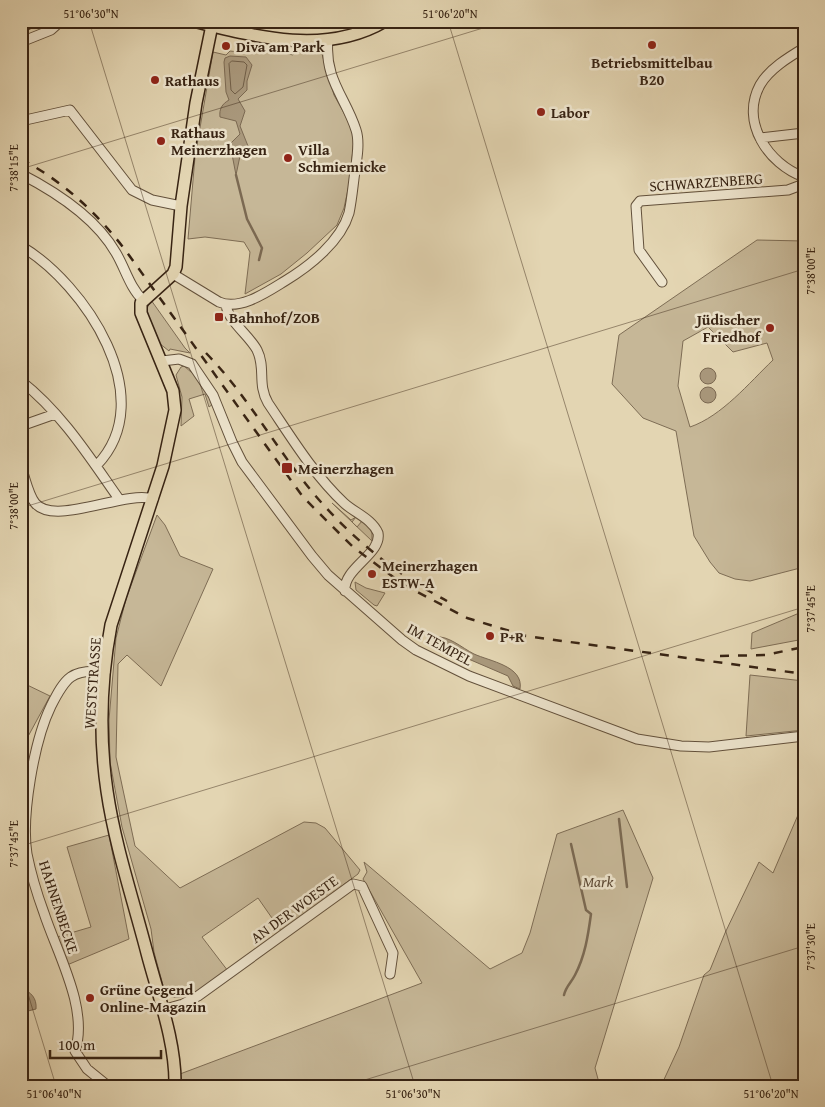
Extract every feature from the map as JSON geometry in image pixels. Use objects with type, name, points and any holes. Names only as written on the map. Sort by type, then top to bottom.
[{"type":"main road","points":[[21,26],[32,21]]},
{"type":"main road","points":[[194,21],[287,40],[328,40],[355,35],[385,21]]},
{"type":"main road","points":[[143,300],[173,274],[178,260],[181,206],[196,103],[212,26]]},
{"type":"main road","name":"WESTSTRASSE","points":[[143,300],[142,313],[173,391],[175,410],[169,442],[153,499],[111,625],[103,728],[107,790],[114,829],[162,1010],[173,1062],[175,1086]]},
{"type":"street","points":[[21,42],[51,30],[61,21]]},
{"type":"street","points":[[173,274],[226,305],[248,300],[289,279],[328,246],[346,219],[356,167],[357,136],[332,79],[328,40]]},
{"type":"street","points":[[804,48],[769,74],[760,86],[756,96],[754,113],[760,138],[774,159],[804,177]]},
{"type":"street","points":[[21,121],[70,110],[132,190],[152,200],[181,206]]},
{"type":"street","points":[[760,138],[804,133]]},
{"type":"street","points":[[21,174],[56,194],[94,227],[115,251],[135,292],[143,300]]},
{"type":"street","name":"SCHWARZENBERG","points":[[662,282],[638,246],[636,206],[640,201],[788,190],[804,184]]},
{"type":"street","points":[[21,246],[56,274],[82,304],[101,334],[117,371],[122,395],[120,415],[108,451],[96,465]]},
{"type":"street","points":[[226,305],[228,312],[258,352],[261,362],[261,388],[268,403],[310,463],[335,493],[377,530],[379,540],[346,581],[345,591]]},
{"type":"street","name":"IM TEMPEL","points":[[162,361],[186,360],[200,373],[213,395],[232,442],[249,473],[328,575],[409,645],[469,676],[637,739],[681,746],[727,745],[804,736]]},
{"type":"street","points":[[21,381],[55,414],[96,465],[119,499]]},
{"type":"street","points":[[21,426],[55,414]]},
{"type":"street","points":[[21,468],[35,503],[43,509],[81,509],[119,499],[140,497],[153,499]]},
{"type":"street","name":"HAHNENBECKE","points":[[106,672],[89,670],[79,672],[64,681],[47,715],[36,747],[31,772],[26,836],[27,853],[36,889],[70,984],[80,1036],[75,1051],[87,1069],[108,1086]]},
{"type":"street","name":"AN DER WOESTE","points":[[162,1010],[183,1004],[198,996],[353,884],[362,886],[393,952],[390,974]]},
{"type":"green space","points":[[241,43],[293,55],[294,52],[322,54],[334,95],[351,126],[354,140],[349,185],[344,208],[337,225],[281,274],[245,294],[250,252],[244,242],[205,237],[188,239],[195,157],[213,52],[226,55],[230,51],[239,52]]},
{"type":"green space","points":[[757,240],[804,241],[804,567],[750,581],[735,579],[719,573],[710,562],[694,536],[676,431],[643,418],[612,384],[619,335]],"holes":[[[708,327],[733,352],[767,343],[773,360],[724,407],[702,422],[690,427],[678,386],[683,341]]]},
{"type":"green space","points":[[151,300],[190,353],[170,349],[169,351],[159,343],[146,311]]},
{"type":"green space","points":[[184,366],[198,378],[213,404],[209,407],[205,394],[189,399],[194,416],[181,426],[182,397],[176,375],[181,367]]},
{"type":"green space","points":[[332,503],[351,520],[356,517],[352,522]]},
{"type":"green space","points":[[157,515],[165,525],[180,556],[213,569],[161,686],[127,655],[118,664],[116,757],[135,846],[180,888],[304,822],[316,823],[325,828],[360,870],[358,874],[281,931],[258,898],[202,937],[228,971],[197,991],[179,997],[171,997],[165,993],[154,952],[151,929],[122,827],[110,762],[109,720],[116,638],[126,599]]},
{"type":"green space","points":[[362,521],[372,531],[372,541],[357,527]]},
{"type":"green space","points":[[355,582],[366,588],[385,593],[377,606],[356,590]]},
{"type":"green space","points":[[804,611],[804,639],[751,649],[752,633]]},
{"type":"green space","points":[[750,675],[804,681],[804,730],[746,736]]},
{"type":"green space","points":[[21,682],[50,696],[25,742],[21,773]]},
{"type":"green space","points":[[804,801],[804,1086],[661,1086],[679,1047],[704,975],[710,970],[725,933],[759,862],[773,873]]},
{"type":"green space","name":"Mark","points":[[623,810],[653,878],[595,1068],[598,1079],[605,1086],[180,1086],[180,1074],[422,983],[363,879],[367,872],[364,862],[490,969],[522,953],[530,933],[557,834]]},
{"type":"green space","points":[[109,835],[129,939],[67,965],[57,937],[91,927],[67,847]]},
{"type":"water","points":[[230,56],[246,57],[252,65],[247,81],[247,90],[238,99],[245,111],[240,126],[248,146],[240,156],[236,175],[230,144],[240,134],[236,121],[220,117],[224,103],[229,100],[226,92],[224,62],[225,58]]},
{"type":"water","points":[[708,368],[714,370],[716,376],[714,382],[708,384],[702,382],[700,376],[702,370]]},
{"type":"water","points":[[708,387],[714,389],[716,395],[714,401],[708,403],[702,401],[700,395],[702,389]]},
{"type":"water","points":[[435,637],[450,640],[474,654],[511,670],[520,681],[520,689],[513,686],[508,676],[436,645],[433,641]]},
{"type":"water","points":[[21,988],[33,996],[36,1005],[36,1009],[24,1012],[22,1016]]},
{"type":"waterway","points":[[236,175],[247,219],[262,248],[259,260]]},
{"type":"waterway","points":[[619,819],[627,887]]},
{"type":"waterway","points":[[564,995],[584,953],[591,914],[586,910],[571,844]]},
{"type":"railway","points":[[21,159],[37,168],[79,199],[115,237],[303,497],[353,547],[404,585],[467,618],[526,636],[804,674]]},
{"type":"railway","points":[[206,353],[231,382],[298,474],[330,512],[365,546],[384,561],[404,576],[447,601]]},
{"type":"railway","points":[[720,656],[765,655],[804,647]]},
{"type":"place","name":"Betriebsmittelbau B20","points":[[652,45]]},
{"type":"place","name":"Diva am Park","points":[[226,46]]},
{"type":"place","name":"Rathaus","points":[[155,80]]},
{"type":"place","name":"Labor","points":[[541,112]]},
{"type":"place","name":"Rathaus Meinerzhagen","points":[[161,141]]},
{"type":"place","name":"Villa Schmiemicke","points":[[288,158]]},
{"type":"place","name":"Bahnhof/ZOB","points":[[219,317]]},
{"type":"place","name":"Jüdischer Friedhof","points":[[770,328]]},
{"type":"place","name":"Meinerzhagen","points":[[287,468]]},
{"type":"place","name":"Meinerzhagen ESTW-A","points":[[372,574]]},
{"type":"place","name":"P+R","points":[[490,636]]},
{"type":"place","name":"Grüne Gegend Online-Magazin","points":[[90,998]]}]
